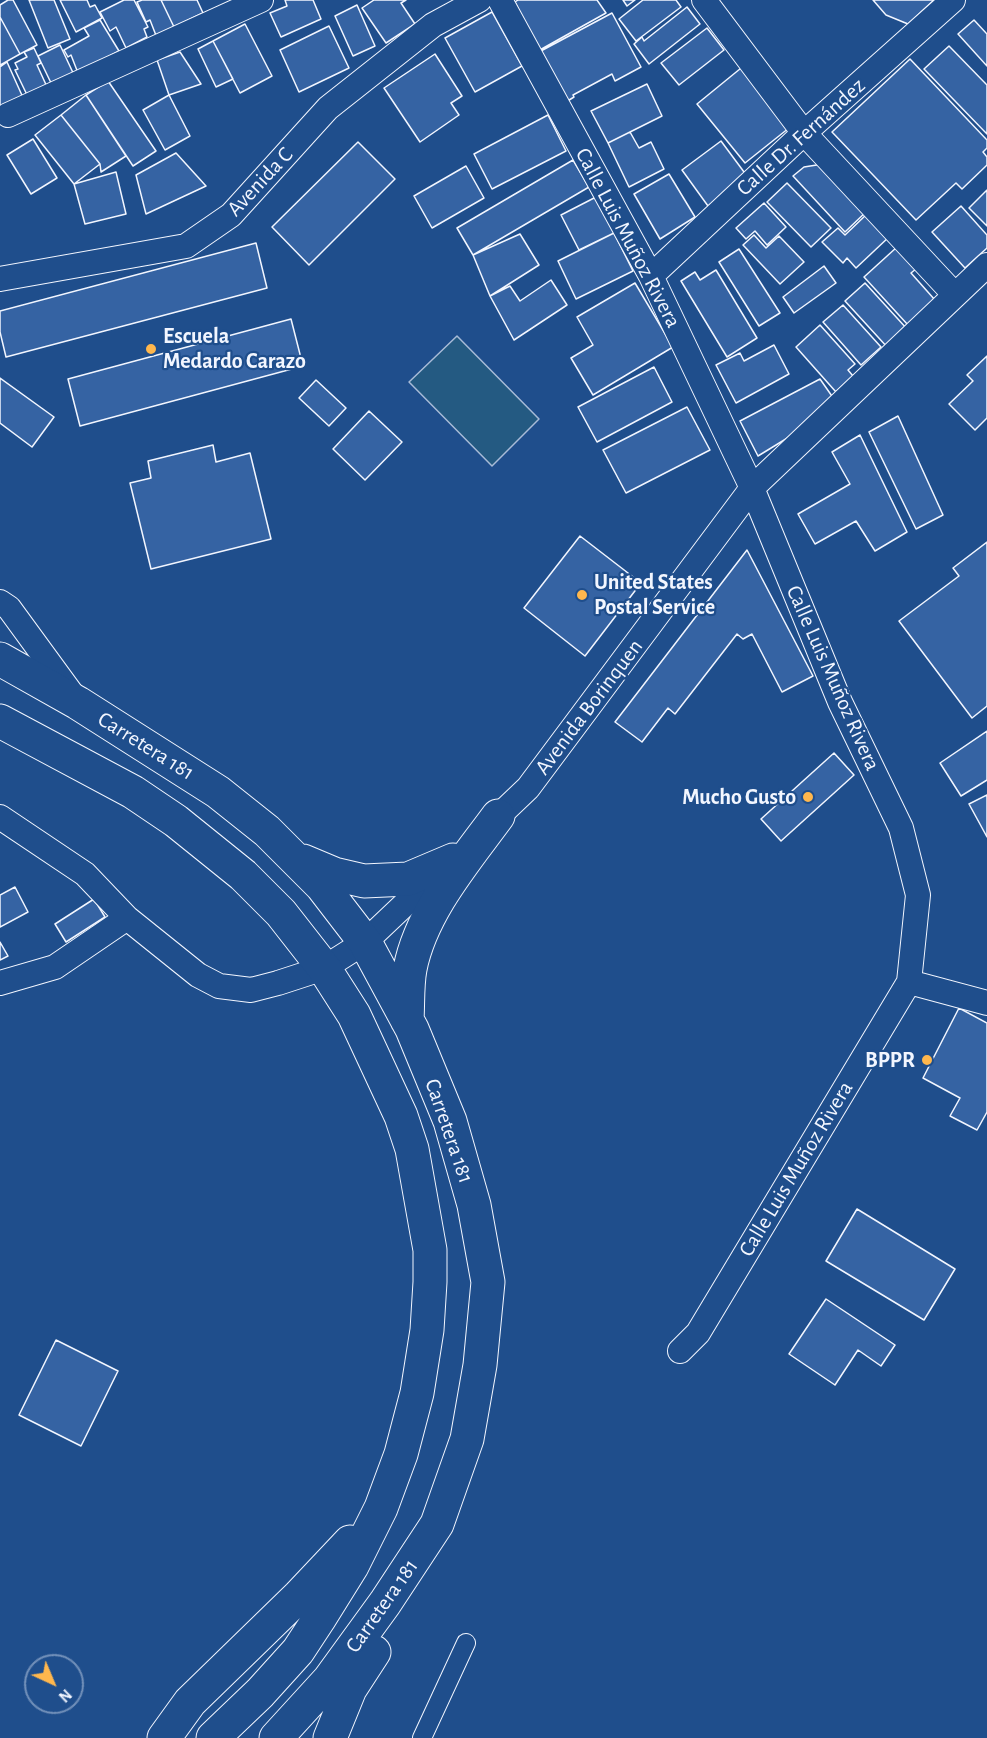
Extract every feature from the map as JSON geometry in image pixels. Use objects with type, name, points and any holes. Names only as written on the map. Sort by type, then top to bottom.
[{"type":"main road","name":"Carretera 181","points":[[0,659],[78,704],[218,792],[267,831],[322,886],[365,942],[407,1020],[450,1121],[474,1204],[488,1282],[480,1365],[467,1439],[437,1524],[385,1603],[329,1680],[276,1738]]},
{"type":"main road","name":"Carretera 181","points":[[0,721],[133,792],[177,821],[243,875],[281,913],[324,968],[354,1015],[401,1116],[412,1149],[430,1250],[428,1330],[417,1393],[401,1454],[381,1508],[352,1566],[298,1651],[260,1693],[213,1738]]},
{"type":"main road","points":[[407,1020],[410,969],[425,925],[453,876],[498,816]]},
{"type":"main road","points":[[292,855],[334,874],[363,881],[408,879],[453,860]]},
{"type":"main road","points":[[164,1738],[190,1702],[298,1596],[381,1508]]},
{"type":"main road","points":[[330,1738],[350,1689],[410,1594],[437,1524]]},
{"type":"street","points":[[8,115],[261,0]]},
{"type":"street","name":"Avenida C","points":[[0,279],[186,246],[231,215],[328,108],[434,25],[479,0]]},
{"type":"street","name":"Calle Luis Muñoz Rivera","points":[[500,0],[651,276],[752,488],[840,702],[901,828],[918,895],[909,982],[698,1333],[680,1351]]},
{"type":"street","points":[[704,0],[804,133],[955,295]]},
{"type":"street","name":"Calle Dr. Fernández","points":[[651,276],[804,133],[953,0]]},
{"type":"street","name":"Avenida Borinquen","points":[[0,817],[85,874],[127,918],[198,975],[219,986],[251,990],[324,968],[365,942],[528,788],[752,488],[987,264]]},
{"type":"street","points":[[5,605],[78,704]]},
{"type":"street","points":[[0,983],[55,967],[127,918]]},
{"type":"street","points":[[909,982],[987,1003]]},
{"type":"street","points":[[422,1738],[466,1643]]},
{"type":"shaded area","points":[[457,336],[539,419],[492,466],[409,382]]},
{"type":"building","points":[[13,0],[37,45],[20,54],[0,17],[0,5]]},
{"type":"building","points":[[29,0],[54,0],[70,39],[48,48]]},
{"type":"building","points":[[60,0],[87,0],[90,7],[95,5],[102,18],[76,32]]},
{"type":"building","points":[[124,0],[134,0],[148,27],[144,29],[147,37],[126,48],[116,27],[110,31],[100,12]]},
{"type":"building","points":[[161,0],[174,27],[157,38],[150,20],[146,22],[137,2]]},
{"type":"building","points":[[161,0],[197,0],[203,13],[174,27]]},
{"type":"building","points":[[285,0],[313,0],[321,19],[281,37],[270,13],[287,6]]},
{"type":"building","points":[[374,0],[406,0],[401,3],[415,24],[386,43],[362,8]]},
{"type":"building","points":[[518,0],[597,0],[606,13],[538,51],[515,2]]},
{"type":"building","points":[[623,0],[635,0],[627,6]]},
{"type":"building","points":[[643,0],[676,0],[681,7],[636,41],[619,19]]},
{"type":"building","points":[[873,0],[934,0],[908,24],[886,15]]},
{"type":"building","points":[[357,5],[375,46],[353,56],[335,16]]},
{"type":"building","points":[[687,7],[700,24],[649,64],[634,44],[642,37],[644,41]]},
{"type":"building","points":[[492,12],[522,66],[475,92],[445,38]]},
{"type":"building","points":[[612,13],[641,67],[615,81],[612,74],[573,95],[574,97],[566,102],[539,52]]},
{"type":"building","points":[[0,17],[20,54],[0,65]]},
{"type":"building","points":[[100,20],[119,51],[78,73],[71,55],[68,57],[64,50],[89,36],[84,28]]},
{"type":"building","points":[[974,20],[987,34],[987,66],[958,34]]},
{"type":"building","points":[[245,24],[272,76],[240,93],[213,41]]},
{"type":"building","points":[[329,26],[349,68],[299,92],[280,50]]},
{"type":"building","points":[[707,28],[724,50],[679,85],[661,63]]},
{"type":"building","points":[[213,41],[233,79],[216,87],[198,49]]},
{"type":"building","points":[[60,45],[75,77],[53,87],[38,56]]},
{"type":"building","points":[[949,46],[987,85],[987,134],[924,69]]},
{"type":"building","points":[[34,48],[41,63],[37,65],[48,89],[29,99],[15,70],[18,69],[15,63],[27,57],[24,52]]},
{"type":"building","points":[[180,52],[201,84],[169,95],[157,60]]},
{"type":"building","points":[[435,54],[462,96],[451,103],[459,115],[420,142],[384,88]]},
{"type":"building","points":[[910,59],[987,140],[987,148],[983,152],[987,157],[987,165],[962,189],[956,183],[916,220],[832,132]]},
{"type":"building","points":[[7,62],[25,102],[0,114],[0,67]]},
{"type":"building","points":[[746,64],[794,124],[745,163],[697,104]]},
{"type":"building","points":[[108,81],[156,151],[133,166],[86,95]]},
{"type":"building","points":[[647,84],[662,116],[608,143],[591,111]]},
{"type":"building","points":[[86,95],[126,156],[101,172],[100,164],[61,115]]},
{"type":"building","points":[[169,95],[190,136],[165,150],[143,110]]},
{"type":"building","points":[[61,115],[100,164],[74,184],[35,135]]},
{"type":"building","points":[[548,115],[566,151],[492,189],[474,154]]},
{"type":"building","points":[[630,132],[639,148],[651,142],[664,169],[629,187],[608,143]]},
{"type":"building","points":[[33,139],[57,178],[31,194],[7,155]]},
{"type":"building","points":[[721,141],[747,176],[708,206],[682,170]]},
{"type":"building","points":[[358,142],[395,179],[309,265],[272,227]]},
{"type":"building","points":[[176,153],[206,186],[146,214],[136,175]]},
{"type":"building","points":[[573,160],[589,187],[473,255],[457,228]]},
{"type":"building","points":[[823,164],[868,210],[845,232],[793,176],[804,167]]},
{"type":"building","points":[[466,166],[484,198],[432,228],[414,196]]},
{"type":"building","points":[[116,172],[126,214],[85,224],[74,184]]},
{"type":"building","points":[[669,174],[695,217],[660,239],[634,194]]},
{"type":"building","points":[[787,183],[831,228],[811,247],[767,202]]},
{"type":"building","points":[[987,190],[987,226],[969,208]]},
{"type":"building","points":[[596,197],[614,233],[579,250],[561,215]]},
{"type":"building","points":[[764,203],[786,227],[767,245],[755,231],[746,239],[736,228]]},
{"type":"building","points":[[961,206],[987,235],[987,248],[965,268],[932,232]]},
{"type":"building","points":[[868,213],[890,236],[856,268],[847,258],[843,263],[822,242],[838,228],[845,235]]},
{"type":"building","points":[[614,233],[633,271],[576,299],[558,261]]},
{"type":"building","points":[[520,234],[539,265],[490,296],[473,255]]},
{"type":"building","points":[[754,235],[766,248],[779,236],[804,262],[780,284],[743,245]]},
{"type":"building","points":[[256,243],[267,288],[6,357],[0,332],[0,311]]},
{"type":"building","points":[[897,247],[916,269],[911,273],[935,300],[908,325],[864,277]]},
{"type":"building","points":[[739,249],[780,313],[759,326],[719,262]]},
{"type":"building","points":[[824,266],[836,283],[794,313],[783,297]]},
{"type":"building","points":[[716,270],[757,338],[727,357],[681,281],[695,272],[700,280]]},
{"type":"building","points":[[551,280],[567,305],[514,340],[490,296],[510,286],[520,301]]},
{"type":"building","points":[[635,283],[673,347],[593,395],[571,358],[593,345],[577,317]]},
{"type":"building","points":[[865,283],[908,330],[888,348],[845,301]]},
{"type":"building","points":[[843,305],[881,347],[861,365],[823,322]]},
{"type":"building","points":[[291,319],[303,366],[80,426],[68,379]]},
{"type":"building","points":[[820,325],[855,364],[848,370],[853,376],[836,392],[796,347]]},
{"type":"building","points":[[774,345],[789,374],[736,403],[716,365],[740,353],[744,361]]},
{"type":"building","points":[[987,356],[987,418],[975,430],[949,404],[973,381],[967,375]]},
{"type":"building","points":[[654,367],[672,402],[597,442],[578,407]]},
{"type":"building","points":[[0,378],[54,417],[32,447],[0,423]]},
{"type":"building","points":[[820,379],[834,399],[812,423],[758,456],[740,421]]},
{"type":"building","points":[[316,380],[346,408],[329,426],[299,398]]},
{"type":"building","points":[[687,407],[710,450],[626,493],[603,450]]},
{"type":"building","points":[[369,411],[402,442],[365,480],[333,449]]},
{"type":"building","points":[[898,416],[943,515],[916,529],[869,432]]},
{"type":"building","points":[[860,435],[907,532],[875,551],[856,521],[815,544],[798,514],[850,484],[832,452]]},
{"type":"building","points":[[213,445],[216,462],[250,453],[271,539],[151,569],[130,483],[151,478],[148,461]]},
{"type":"building","name":"United States Postal Service","points":[[580,536],[641,583],[585,656],[524,608]]},
{"type":"building","points":[[987,542],[987,706],[972,718],[899,621],[959,576],[953,568]]},
{"type":"building","points":[[747,550],[813,676],[782,692],[752,634],[743,639],[737,634],[675,714],[668,708],[642,742],[615,722]]},
{"type":"building","points":[[987,731],[987,780],[961,796],[940,763]]},
{"type":"building","name":"Mucho Gusto","points":[[834,753],[854,775],[781,841],[761,819]]},
{"type":"building","points":[[987,795],[987,837],[969,804]]},
{"type":"building","points":[[15,887],[28,912],[0,927],[0,895]]},
{"type":"building","points":[[94,899],[105,917],[66,942],[55,924]]},
{"type":"building","points":[[0,942],[8,956],[0,960]]},
{"type":"building","points":[[959,1008],[987,1023],[987,1112],[977,1130],[950,1116],[960,1098],[923,1078]]},
{"type":"building","points":[[857,1209],[955,1269],[924,1320],[826,1261]]},
{"type":"building","points":[[826,1299],[895,1345],[881,1366],[858,1350],[835,1385],[789,1354]]},
{"type":"building","points":[[56,1340],[118,1371],[81,1446],[19,1415]]},
{"type":"place","name":"Escuela Medardo Carazo","points":[[151,349]]},
{"type":"place","name":"United States Postal Service","points":[[582,595]]},
{"type":"place","name":"Mucho Gusto","points":[[808,797]]},
{"type":"place","name":"BPPR","points":[[927,1060]]}]
